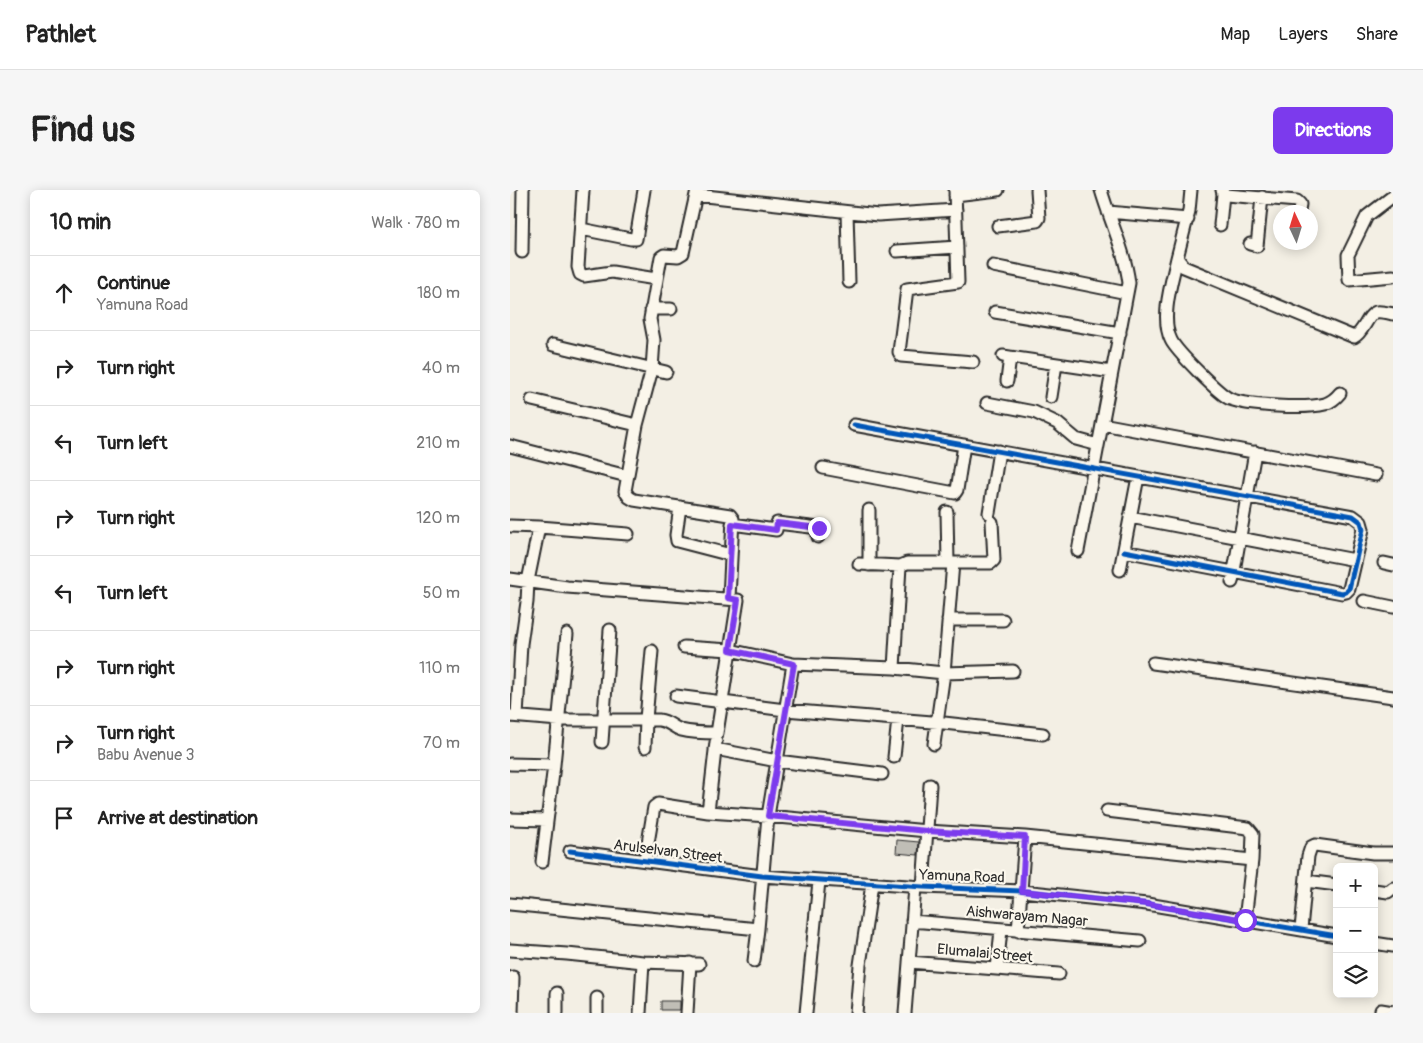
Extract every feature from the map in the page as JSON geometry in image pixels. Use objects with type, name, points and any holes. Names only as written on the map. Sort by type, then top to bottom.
[{"type":"street","points":[[522,252],[523,190]]},
{"type":"street","points":[[583,190],[578,266],[580,274],[584,276],[612,272],[656,279]]},
{"type":"street","points":[[581,229],[636,239],[644,190]]},
{"type":"street","points":[[973,362],[901,356],[899,354],[907,289],[958,282],[955,192],[998,190]]},
{"type":"street","points":[[998,226],[1037,222],[1039,218],[1037,190]]},
{"type":"street","points":[[1078,551],[1129,283],[1127,264],[1101,190]]},
{"type":"street","points":[[1191,190],[1188,219],[1177,258],[1167,309],[1166,325],[1171,341],[1183,356],[1222,394],[1231,399],[1253,403],[1299,406],[1327,404],[1340,393]]},
{"type":"street","points":[[1220,224],[1222,192],[1297,201],[1300,205]]},
{"type":"street","points":[[728,598],[733,519],[730,515],[634,500],[628,497],[625,491],[637,425],[652,369],[654,340],[650,319],[656,279],[662,256],[678,256],[683,253],[697,193],[878,215],[956,210]]},
{"type":"street","points":[[1393,196],[1367,216],[1348,255],[1349,280],[1393,276]]},
{"type":"street","points":[[1250,244],[1257,246],[1262,198]]},
{"type":"street","points":[[847,212],[849,282]]},
{"type":"street","points":[[1108,212],[1188,219]]},
{"type":"street","points":[[898,251],[957,247]]},
{"type":"street","points":[[1177,258],[1184,267],[1354,337],[1360,334],[1371,315],[1376,312],[1393,314]]},
{"type":"street","points":[[993,266],[1127,293]]},
{"type":"street","points":[[651,309],[671,309]]},
{"type":"street","points":[[996,312],[1120,333]]},
{"type":"street","points":[[552,345],[666,372]]},
{"type":"street","points":[[1007,381],[1007,357],[1112,372]]},
{"type":"street","points":[[1051,397],[1056,364]]},
{"type":"street","points":[[532,400],[637,425]]},
{"type":"street","points":[[986,403],[1034,412],[1057,423],[1076,439],[1098,445]]},
{"type":"street","points":[[1102,424],[1376,475]]},
{"type":"street","points":[[854,425],[1353,516],[1361,522],[1362,528],[1349,589],[1342,593],[1233,577],[1124,551]]},
{"type":"street","points":[[823,468],[954,494],[957,490],[964,445]]},
{"type":"street","points":[[510,446],[628,476]]},
{"type":"street","points":[[868,510],[864,565],[900,566],[907,563],[993,562],[991,518],[999,451]]},
{"type":"street","points":[[1233,577],[1255,452]]},
{"type":"street","points":[[1120,570],[1138,477]]},
{"type":"street","points":[[680,507],[676,534],[677,541],[731,554]]},
{"type":"street","points":[[934,744],[944,673],[948,620],[950,563],[946,512]]},
{"type":"street","points":[[1130,517],[1355,560]]},
{"type":"street","points":[[732,524],[776,530],[777,523],[819,528],[818,537]]},
{"type":"street","points":[[510,526],[628,534]]},
{"type":"street","points":[[539,527],[528,580],[527,602],[516,642],[514,716],[559,720],[646,719],[667,721],[679,729],[700,733],[717,733]]},
{"type":"street","points":[[894,668],[900,566]]},
{"type":"street","points":[[510,579],[528,580],[567,587],[738,600],[717,733],[708,812]]},
{"type":"street","points":[[1364,601],[1393,607]]},
{"type":"street","points":[[948,620],[1004,620]]},
{"type":"street","points":[[602,742],[610,630]]},
{"type":"street","points":[[542,862],[567,634]]},
{"type":"street","points":[[684,648],[730,650],[794,664],[894,668],[944,673],[1013,671]]},
{"type":"street","points":[[645,747],[652,651]]},
{"type":"street","points":[[754,961],[768,816],[794,664]]},
{"type":"street","points":[[1153,664],[1393,697]]},
{"type":"street","points":[[676,696],[785,710],[937,722],[1042,734]]},
{"type":"street","points":[[894,757],[898,719]]},
{"type":"street","points":[[715,749],[777,761],[882,774]]},
{"type":"street","points":[[510,764],[554,765]]},
{"type":"street","points":[[904,1013],[912,921],[927,831],[930,785]]},
{"type":"street","points":[[645,861],[652,816],[656,805],[708,812],[927,831],[1025,837],[1252,860]]},
{"type":"street","points":[[1107,811],[1248,828],[1253,834],[1245,920]]},
{"type":"street","points":[[510,819],[547,820]]},
{"type":"street","points":[[1018,931],[1025,837]]},
{"type":"street","points":[[1301,929],[1309,850],[1315,845],[1373,853],[1393,853]]},
{"type":"street","name":"Arulselvan Street","points":[[570,851],[762,876]]},
{"type":"street","name":"Yamuna Road","points":[[762,876],[919,887],[1022,891],[1147,904],[1333,935]]},
{"type":"street","points":[[806,1013],[819,880]]},
{"type":"street","points":[[1306,881],[1333,884]]},
{"type":"street","points":[[856,1013],[860,965],[872,884]]},
{"type":"street","points":[[1378,891],[1388,892],[1393,888]]},
{"type":"street","points":[[510,904],[758,929]]},
{"type":"street","name":"Aishwarayam Nagar","points":[[912,921],[1140,941]]},
{"type":"street","points":[[997,970],[1001,930]]},
{"type":"street","points":[[1378,944],[1393,946]]},
{"type":"street","points":[[510,950],[643,962],[695,964],[687,1013]]},
{"type":"street","points":[[640,1013],[643,962]]},
{"type":"street","name":"Elumalai Street","points":[[909,962],[1059,974]]},
{"type":"street","points":[[512,1011],[513,977]]},
{"type":"street","points":[[557,993],[557,1013]]},
{"type":"street","points":[[597,998],[597,1013]]},
{"type":"building","points":[[897,840],[919,842],[918,855],[896,853]]},
{"type":"building","points":[[661,1001],[680,1001],[680,1010],[661,1010]]},
{"type":"cycle path","points":[[854,425],[1353,516],[1361,522],[1363,529],[1349,589],[1342,593],[1124,551]]},
{"type":"cycle path","points":[[570,851],[762,876],[923,887],[1022,891],[1147,904],[1333,935]]},
{"type":"route","points":[[819,528],[777,523],[776,530],[732,524],[728,598],[738,600],[730,650],[794,664],[768,816],[927,831],[1025,837],[1022,891],[1147,904],[1245,920]]}]
